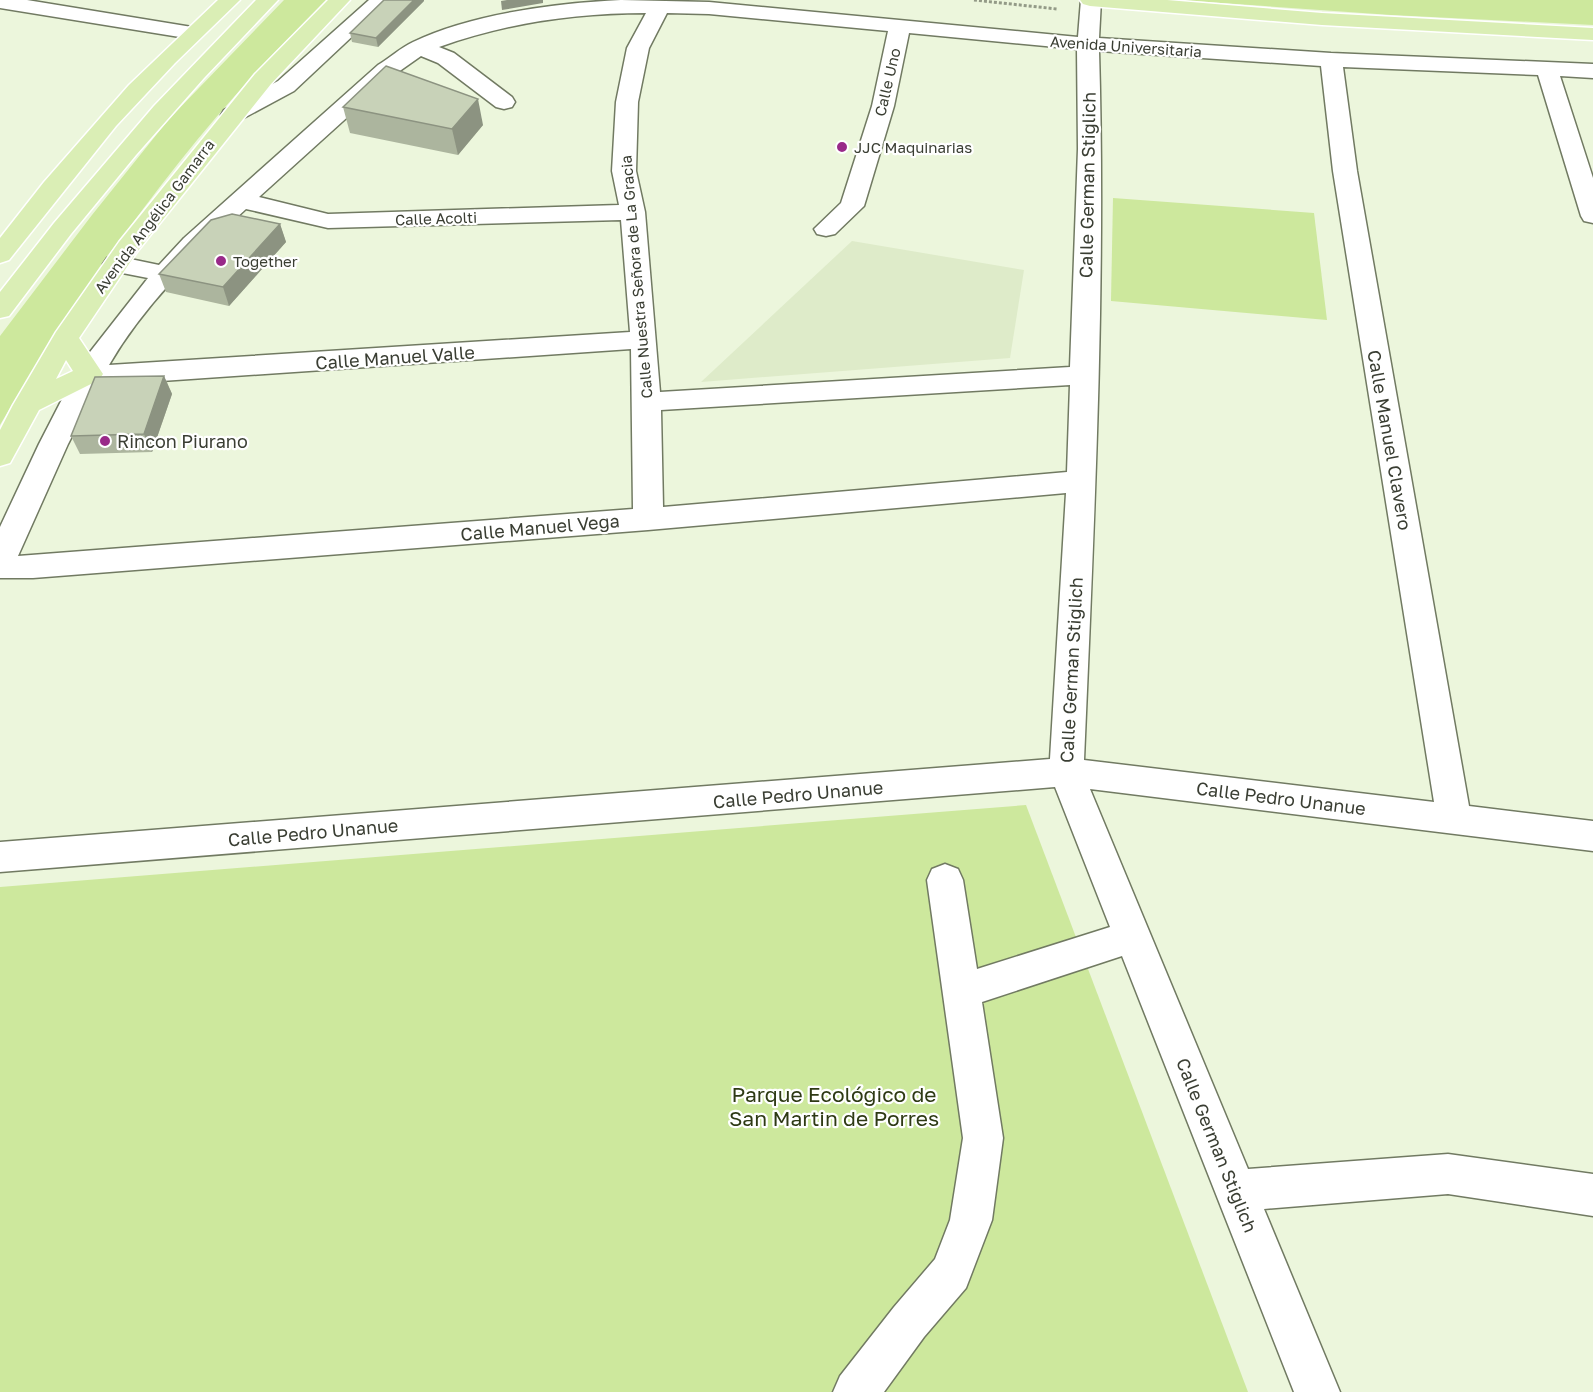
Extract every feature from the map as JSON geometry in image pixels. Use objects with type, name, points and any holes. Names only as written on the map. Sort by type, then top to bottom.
[{"type":"main road","points":[[0,255],[34,209],[126,99],[192,33],[230,0]]},
{"type":"main road","points":[[0,310],[51,240],[115,163],[202,66],[268,0]]},
{"type":"main road","name":"Avenida Angélica Gamarra","points":[[0,456],[66,338],[116,264],[232,115],[299,40],[340,0]]},
{"type":"main road","points":[[1090,0],[1322,19],[1593,34]]},
{"type":"main road","points":[[27,405],[89,374],[66,338]]},
{"type":"street","points":[[232,115],[286,86],[381,0]]},
{"type":"street","points":[[801,0],[825,7],[827,20]]},
{"type":"street","name":"Calle German Stiglich","points":[[1090,0],[1088,44],[1090,149],[1080,481],[1066,772],[1317,1392]]},
{"type":"street","points":[[0,2],[192,33]]},
{"type":"street","points":[[0,561],[89,374],[132,314],[193,243],[386,70],[419,48],[486,26],[542,12],[595,7],[660,6]]},
{"type":"street","name":"Avenida Universitaria","points":[[660,6],[1088,44],[1331,60],[1593,71]]},
{"type":"street","name":"Calle Nuestra Señora de La Gracia","points":[[648,519],[644,340],[633,212],[624,171],[627,102],[638,48],[660,6]]},
{"type":"street","name":"Calle Uno","points":[[826,229],[852,206],[883,106],[899,28]]},
{"type":"street","points":[[419,48],[446,58],[504,102]]},
{"type":"street","name":"Calle Manuel Clavero","points":[[1331,60],[1345,171],[1454,819]]},
{"type":"street","points":[[1547,69],[1591,205]]},
{"type":"street","name":"Calle Acolti","points":[[241,200],[328,221],[633,212]]},
{"type":"street","points":[[116,264],[166,274]]},
{"type":"street","name":"Calle Manuel Valle","points":[[89,374],[147,373],[644,340]]},
{"type":"street","points":[[647,402],[1083,375]]},
{"type":"street","name":"Calle Manuel Vega","points":[[0,567],[33,567],[648,519],[1080,481]]},
{"type":"street","name":"Calle Pedro Unanue","points":[[0,856],[1066,772],[1593,836]]},
{"type":"street","points":[[856,1392],[909,1322],[951,1273],[971,1220],[982,1138],[945,880]]},
{"type":"street","points":[[961,991],[1132,936]]},
{"type":"street","points":[[1236,1191],[1448,1174],[1593,1195]]},
{"type":"shaded area","points":[[852,241],[1024,270],[1010,358],[701,382]]},
{"type":"green space","points":[[284,0],[328,0],[235,96],[149,201],[71,311],[0,425],[0,336],[169,119]]},
{"type":"green space","points":[[1178,0],[1593,0],[1593,25],[1391,15]]},
{"type":"green space","points":[[1113,198],[1314,213],[1327,320],[1111,301]]},
{"type":"green space","name":"Parque Ecológico de San Martin de Porres","points":[[1026,805],[1248,1392],[0,1392],[0,887]]},
{"type":"building","points":[[384,0],[414,0],[376,38],[350,33]]},
{"type":"building","points":[[386,66],[478,99],[452,129],[343,107]]},
{"type":"building","points":[[232,214],[280,224],[223,287],[159,274],[211,220]]},
{"type":"building","points":[[164,376],[144,434],[71,436],[95,377]]},
{"type":"place","name":"JJC Maquinarias","points":[[842,147]]},
{"type":"place","name":"Together","points":[[221,261]]},
{"type":"place","name":"Rincon Piurano","points":[[105,441]]}]
